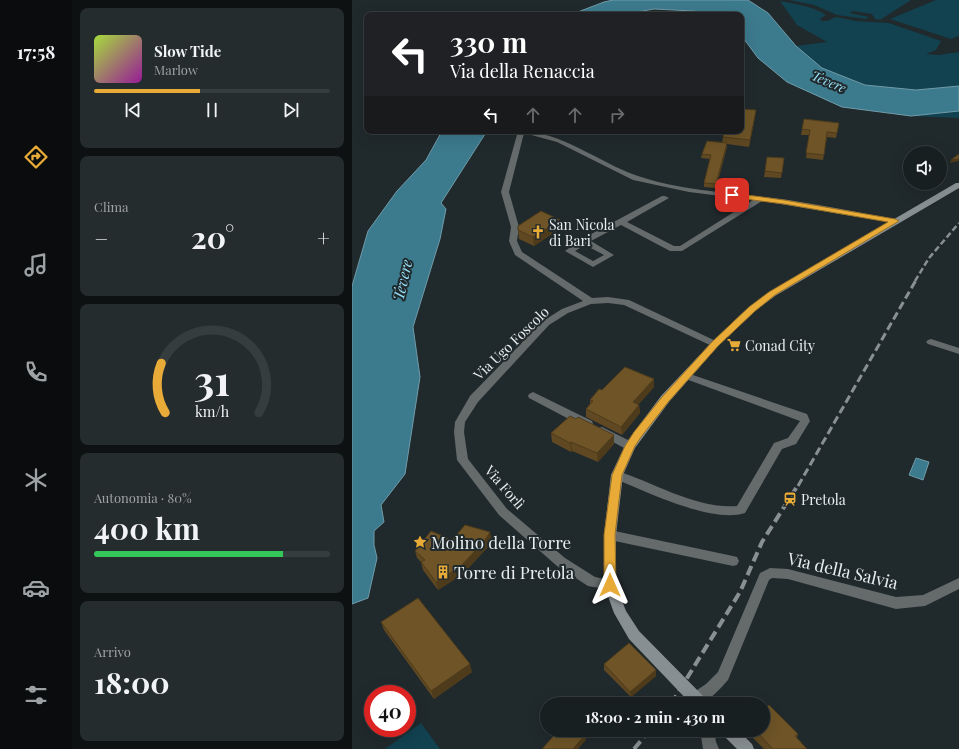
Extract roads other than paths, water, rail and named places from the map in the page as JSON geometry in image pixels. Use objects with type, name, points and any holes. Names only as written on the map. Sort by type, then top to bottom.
[{"type":"street","points":[[521,134],[506,192],[515,227],[513,241],[518,253],[590,300]]},
{"type":"street","points":[[533,134],[559,141],[636,178],[689,190],[760,199],[895,221]]},
{"type":"street","points":[[693,697],[634,635],[620,613],[610,585],[610,535],[617,475],[630,446],[665,399],[715,344],[752,309],[772,294],[959,185]]},
{"type":"street","points":[[585,241],[665,198]]},
{"type":"street","points":[[621,222],[673,249],[682,248],[760,199]]},
{"type":"street","name":"Via Ugo Foscolo","points":[[459,432],[460,422],[474,399],[546,324],[564,311],[590,300],[626,302],[715,344]]},
{"type":"street","points":[[931,342],[959,351]]},
{"type":"street","points":[[617,475],[701,507],[731,512],[741,510],[778,446],[792,441],[806,421],[803,417],[686,376]]},
{"type":"street","points":[[533,396],[630,446]]},
{"type":"street","name":"Via Forlì","points":[[459,432],[463,460],[503,512],[561,562],[592,582],[610,585]]},
{"type":"street","points":[[610,535],[733,561]]},
{"type":"street","name":"Via della Salvia","points":[[703,697],[723,676],[764,577],[770,573],[788,574],[896,603],[925,600],[959,583]]},
{"type":"street","points":[[708,737],[709,745],[712,749]]},
{"type":"street","points":[[735,737],[747,749]]},
{"type":"water","name":"Tevere","points":[[613,0],[748,0],[768,13],[796,46],[822,68],[865,85],[916,90],[959,86],[959,111],[911,116],[842,107],[787,82],[758,58],[744,39],[744,12],[699,12],[654,9],[637,12],[578,12]]},
{"type":"water","name":"Tevere","points":[[440,134],[485,134],[441,203],[446,209],[440,239],[413,327],[420,377],[405,474],[381,505],[384,522],[374,531],[374,545],[377,558],[368,598],[352,604],[352,286],[368,231],[397,191],[426,160]]},
{"type":"water","points":[[916,458],[929,462],[923,480],[909,475]]},
{"type":"railway","points":[[915,281],[929,258],[959,223]]},
{"type":"railway","points":[[798,486],[916,280]]},
{"type":"railway","points":[[675,697],[740,592],[762,542],[798,485]]},
{"type":"railway","points":[[634,749],[644,737]]},
{"type":"place","name":"San Nicola di Bari","points":[[538,232]]},
{"type":"place","name":"Conad City","points":[[734,345]]},
{"type":"place","name":"Pretola","points":[[790,499]]},
{"type":"place","name":"Molino della Torre","points":[[420,542]]},
{"type":"place","name":"Torre di Pretola","points":[[443,572]]}]
